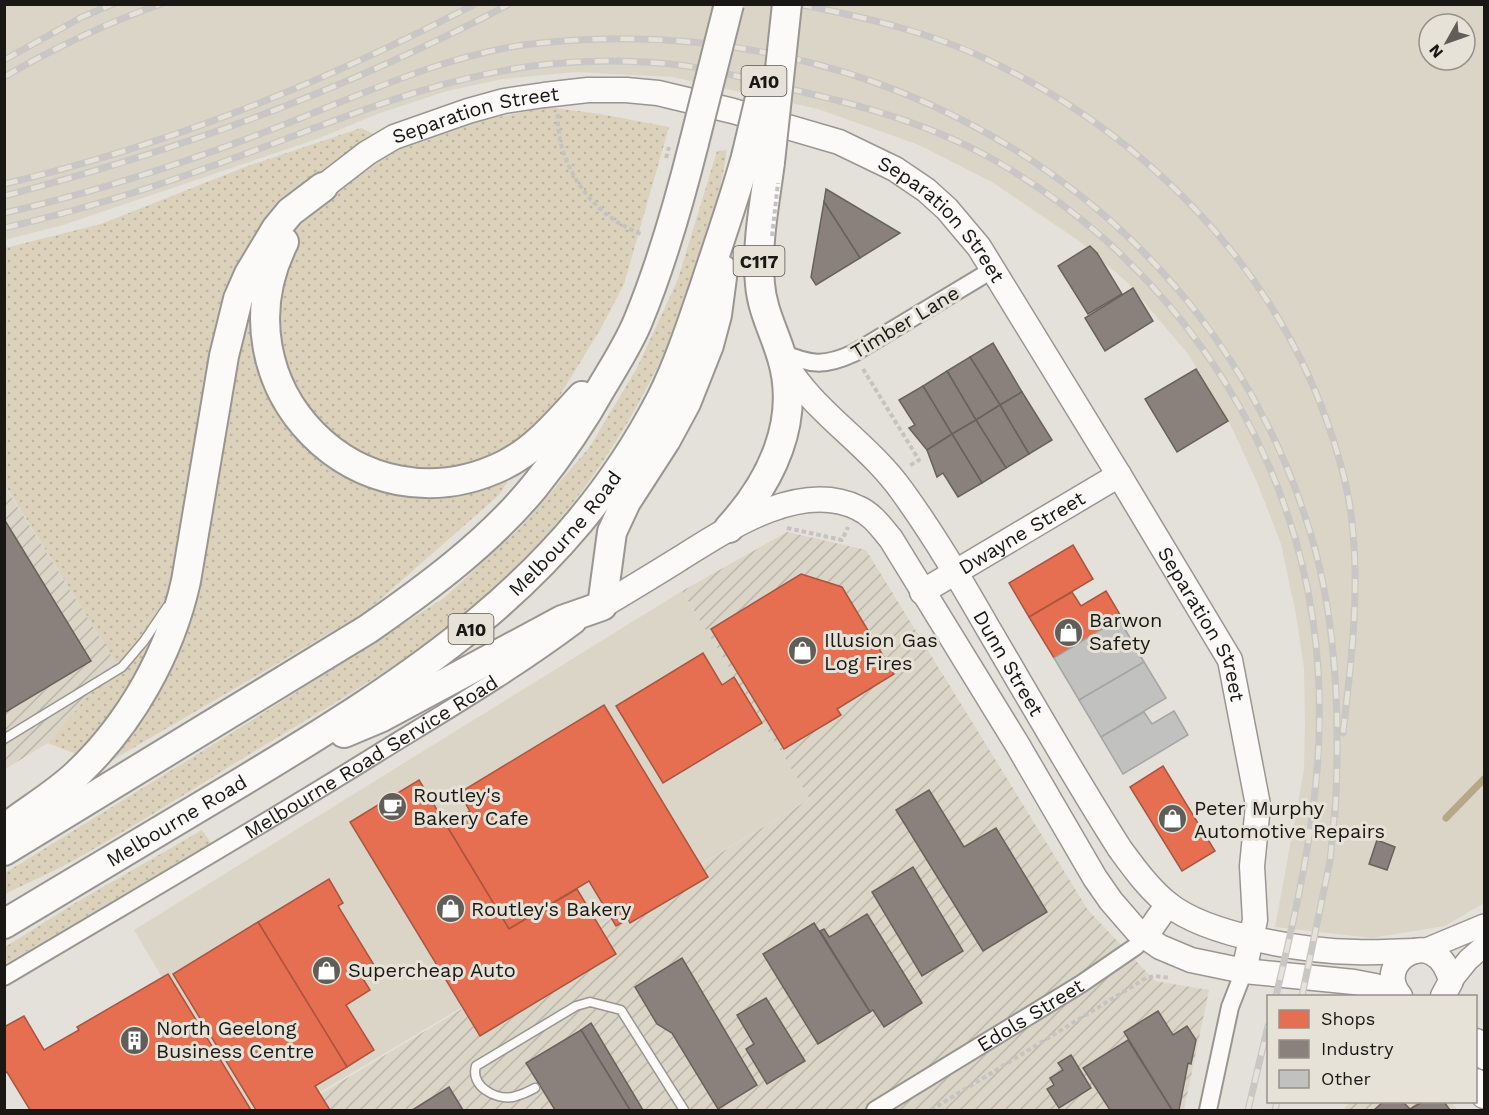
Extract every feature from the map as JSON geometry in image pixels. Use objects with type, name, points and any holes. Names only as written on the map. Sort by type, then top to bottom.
[{"type":"highway","name":"A10","points":[[4,851],[368,629],[413,598],[459,561],[532,489],[559,456],[592,405],[637,323],[662,257],[729,4]]},
{"type":"highway","name":"Melbourne Road","points":[[4,924],[276,761],[399,683],[461,637],[529,578],[584,517],[611,482],[662,398],[697,309],[731,208],[758,160],[782,4]]},
{"type":"highway","name":"C117","points":[[781,355],[762,305],[759,262],[758,160],[787,4]]},
{"type":"highway","points":[[323,187],[288,233],[276,259],[268,283],[265,312],[266,338],[279,387],[294,411],[326,447],[349,463],[371,473],[409,482],[436,483],[459,481],[505,465],[527,450],[562,418],[637,323]]},
{"type":"highway","points":[[4,829],[75,775],[100,751],[123,721],[158,662],[180,608],[224,356],[238,299],[249,274],[276,229],[290,212],[323,187]]},
{"type":"highway","points":[[276,761],[382,717],[562,620],[602,606],[610,542],[617,520],[686,403],[709,345],[717,315],[731,208]]},
{"type":"highway","points":[[729,528],[751,502],[772,468],[783,440],[788,395],[781,355]]},
{"type":"main road","name":"Separation Street","points":[[323,187],[367,153],[394,137],[468,111],[504,101],[588,90],[626,90],[658,93],[733,111],[839,142],[895,169],[926,190],[947,209],[979,248],[1230,660],[1258,805],[1252,866],[1255,920],[1252,937]]},
{"type":"main road","name":"Dunn Street","points":[[781,355],[814,402],[891,476],[956,573],[1120,849],[1139,874],[1168,904],[1200,923],[1252,937]]},
{"type":"main road","name":"Dwayne Street","points":[[922,592],[1119,475]]},
{"type":"main road","name":"Dunn Street","points":[[729,528],[792,503],[811,500],[831,501],[857,507],[869,515],[886,532],[1017,744],[1095,878],[1127,922],[1145,938],[1160,947],[1191,960],[1244,971]]},
{"type":"main road","name":"Melbourne Road Service Road","points":[[602,606],[729,528]]},
{"type":"main road","name":"Edols Street","points":[[1145,938],[1168,904]]},
{"type":"main road","name":"C117","points":[[1252,937],[1331,950],[1357,952],[1420,950]]},
{"type":"main road","points":[[1252,937],[1244,971],[1354,982],[1375,986],[1397,995]]},
{"type":"main road","points":[[1398,995],[1393,984],[1395,967],[1400,959],[1420,950],[1440,957],[1445,964],[1449,990]]},
{"type":"main road","points":[[1477,1043],[1485,1057]]},
{"type":"main road","points":[[1477,1083],[1485,1096]]},
{"type":"street","name":"Timber Lane","points":[[781,355],[820,364],[836,362],[992,270]]},
{"type":"street","name":"Melbourne Road Service Road","points":[[4,977],[311,795],[497,680],[602,606]]},
{"type":"street","points":[[1420,950],[1485,925]]},
{"type":"street","name":"Edols Street","points":[[875,1110],[1081,984],[1145,938]]},
{"type":"street","points":[[1449,990],[1468,960],[1485,946]]},
{"type":"street","points":[[1208,1110],[1230,1007],[1244,971]]},
{"type":"lane","points":[[4,739],[122,667],[144,641],[187,576]]},
{"type":"lane","points":[[535,1088],[519,1095],[502,1097],[484,1090],[478,1083],[474,1074],[476,1066],[576,1006],[590,1002],[621,1010],[684,1110]]},
{"type":"path","points":[[852,354],[919,460],[891,476]]},
{"type":"path","points":[[786,528],[842,540],[857,507]]},
{"type":"path","points":[[931,1110],[1146,978],[1155,976],[1178,979]]},
{"type":"shaded area","points":[[5,5],[1484,5],[1484,903],[1445,926],[1372,938],[1275,927],[1304,770],[1304,668],[1281,544],[1257,482],[1230,424],[1188,354],[1127,282],[1079,241],[992,182],[919,145],[818,109],[672,77],[575,72],[503,79],[447,91],[380,113],[317,139],[63,225],[5,240]]},
{"type":"shaded area","points":[[547,107],[669,127],[624,284],[601,328],[499,495],[367,611],[104,765],[48,743],[116,663],[5,485],[5,248],[101,224],[245,167],[361,128],[399,146],[475,122]]},
{"type":"shaded area","points":[[727,150],[714,214],[695,277],[670,340],[640,401],[605,459],[565,513],[521,563],[447,628],[364,685],[143,820],[60,867],[5,894],[5,873],[444,598],[520,528],[589,448],[637,368],[678,279],[717,151]]},
{"type":"shaded area","points":[[4,485],[116,663],[48,743],[5,769]]},
{"type":"shaded area","points":[[787,532],[866,550],[1088,910],[1155,981],[1209,990],[1184,1110],[294,1110],[810,799],[682,591]]},
{"type":"shaded area","points":[[682,591],[810,799],[290,1110],[241,1110],[134,930]]},
{"type":"shaded area","points":[[202,830],[211,843],[5,964],[5,947],[77,902]]},
{"type":"shaded area","points":[[1349,1103],[1452,1103],[1457,1110],[1344,1110]]},
{"type":"building: Shops","points":[[1073,545],[1093,579],[1029,617],[1009,583]]},
{"type":"building: Shops","name":"Illusion Gas Log Fires","points":[[801,574],[842,587],[894,674],[837,709],[841,715],[784,749],[711,629]]},
{"type":"building: Shops","name":"Barwon Safety","points":[[1106,591],[1122,618],[1054,658],[1029,617],[1072,592],[1081,606]]},
{"type":"building: Shops","points":[[703,653],[722,685],[734,677],[762,723],[663,783],[616,706]]},
{"type":"building: Shops","points":[[604,705],[708,877],[630,923],[628,919],[616,926],[589,881],[509,929],[448,828],[470,811],[459,793]]},
{"type":"building: Shops","name":"Peter Murphy Automotive Repairs","points":[[1163,766],[1215,851],[1182,871],[1130,787]]},
{"type":"building: Shops","name":"Routley's Bakery","points":[[419,780],[509,929],[577,889],[616,954],[480,1036],[350,822]]},
{"type":"building: Shops","name":"Supercheap Auto","points":[[329,879],[343,903],[338,906],[374,965],[360,974],[370,990],[346,1005],[374,1050],[347,1067],[258,922]]},
{"type":"building: Shops","points":[[258,922],[347,1067],[315,1086],[330,1110],[256,1110],[173,974]]},
{"type":"building: Shops","name":"North Geelong Business Centre","points":[[168,974],[251,1110],[30,1110],[7,1072],[4,1074],[4,1027],[24,1016],[44,1050],[79,1030],[77,1027]]},
{"type":"building: Industry","points":[[826,189],[900,233],[860,258],[824,202]]},
{"type":"building: Industry","points":[[824,202],[860,258],[816,285],[811,277]]},
{"type":"building: Industry","points":[[1090,246],[1097,253],[1122,294],[1088,314],[1058,266]]},
{"type":"building: Industry","points":[[1133,288],[1153,321],[1105,351],[1085,318]]},
{"type":"building: Industry","points":[[993,343],[1022,392],[1000,405],[970,357]]},
{"type":"building: Industry","points":[[970,357],[1000,405],[976,420],[947,371]]},
{"type":"building: Industry","points":[[1196,369],[1228,421],[1177,452],[1145,399]]},
{"type":"building: Industry","points":[[947,371],[976,420],[952,434],[923,386]]},
{"type":"building: Industry","points":[[923,386],[952,434],[927,450],[909,428],[915,425],[899,400]]},
{"type":"building: Industry","points":[[1022,392],[1052,440],[1029,454],[1000,405]]},
{"type":"building: Industry","points":[[1000,405],[1029,454],[1006,468],[976,420]]},
{"type":"building: Industry","points":[[976,420],[1006,468],[982,483],[952,434]]},
{"type":"building: Industry","points":[[952,434],[982,483],[958,497],[943,473],[937,477],[927,450]]},
{"type":"building: Industry","points":[[4,519],[91,661],[4,713]]},
{"type":"building: Industry","points":[[929,790],[964,847],[996,828],[1047,912],[983,951],[896,810]]},
{"type":"building: Industry","points":[[1377,840],[1395,847],[1387,870],[1369,864]]},
{"type":"building: Industry","points":[[913,867],[963,951],[922,976],[872,892]]},
{"type":"building: Industry","points":[[867,914],[922,1003],[884,1027],[873,1010],[870,1012],[820,931],[824,929],[829,937]]},
{"type":"building: Industry","points":[[814,923],[870,1012],[818,1044],[763,954]]},
{"type":"building: Industry","points":[[682,958],[757,1085],[718,1109],[672,1033],[657,1024],[635,987]]},
{"type":"building: Industry","points":[[766,998],[805,1061],[767,1084],[746,1049],[754,1044],[737,1015]]},
{"type":"building: Industry","points":[[1158,1011],[1173,1035],[1187,1026],[1196,1040],[1191,1064],[1188,1063],[1179,1110],[1172,1110],[1124,1032]]},
{"type":"building: Industry","points":[[591,1023],[643,1110],[630,1110],[581,1030]]},
{"type":"building: Industry","points":[[581,1030],[630,1110],[555,1110],[526,1063]]},
{"type":"building: Industry","points":[[1128,1040],[1172,1110],[1110,1110],[1083,1068]]},
{"type":"building: Industry","points":[[1071,1055],[1091,1088],[1059,1108],[1047,1089],[1054,1085],[1050,1078],[1063,1070],[1058,1063]]},
{"type":"building: Industry","points":[[449,1087],[463,1110],[411,1110],[414,1109]]},
{"type":"building: Industry","points":[[1382,1103],[1404,1103],[1410,1109],[1420,1103],[1445,1103],[1450,1110],[1374,1110]]},
{"type":"building: Other","points":[[1119,619],[1144,662],[1079,700],[1054,658]]},
{"type":"building: Other","points":[[1144,662],[1166,698],[1101,737],[1079,700]]},
{"type":"building: Other","points":[[1174,711],[1188,735],[1123,774],[1101,737],[1144,712],[1152,724]]},
{"type":"waterway","points":[[1446,818],[1484,779]]},
{"type":"railway","points":[[4,60],[82,17],[113,4]]},
{"type":"railway","points":[[4,77],[81,37],[161,4]]},
{"type":"railway","points":[[4,184],[126,150],[245,109],[362,60],[475,4]]},
{"type":"railway","points":[[4,196],[150,154],[245,121],[402,57],[509,4]]},
{"type":"railway","points":[[798,4],[872,20],[944,42],[990,61],[1046,91],[1099,126],[1149,165],[1195,209],[1236,257],[1273,309],[1303,365],[1328,424],[1346,485],[1351,510],[1355,602],[1343,733]]},
{"type":"railway","points":[[4,213],[108,186],[177,164],[429,68],[523,45],[654,40],[782,56],[903,93],[1015,150],[1115,225],[1200,318],[1268,426],[1315,549],[1329,614],[1336,681],[1335,815]]},
{"type":"railway","points":[[4,228],[149,188],[428,89],[467,78],[549,64],[647,62],[716,71],[883,113],[935,132],[985,155],[1048,194],[1105,240],[1157,292],[1203,350],[1243,412],[1274,479],[1298,549],[1313,621],[1318,670],[1319,717],[1318,764],[1306,856],[1276,995]]},
{"type":"railway","points":[[1302,995],[1330,861],[1335,808]]},
{"type":"railway","points":[[1248,1110],[1267,1030]]},
{"type":"railway","points":[[1275,1110],[1277,1103]]},
{"type":"place","name":"Barwon Safety","points":[[1068,632]]},
{"type":"place","name":"Illusion Gas Log Fires","points":[[803,651]]},
{"type":"place","name":"Routley's Bakery Cafe","points":[[392,806]]},
{"type":"place","name":"Peter Murphy Automotive Repairs","points":[[1173,819]]},
{"type":"place","name":"Routley's Bakery","points":[[450,909]]},
{"type":"place","name":"Supercheap Auto","points":[[327,970]]},
{"type":"place","name":"North Geelong Business Centre","points":[[135,1040]]}]
